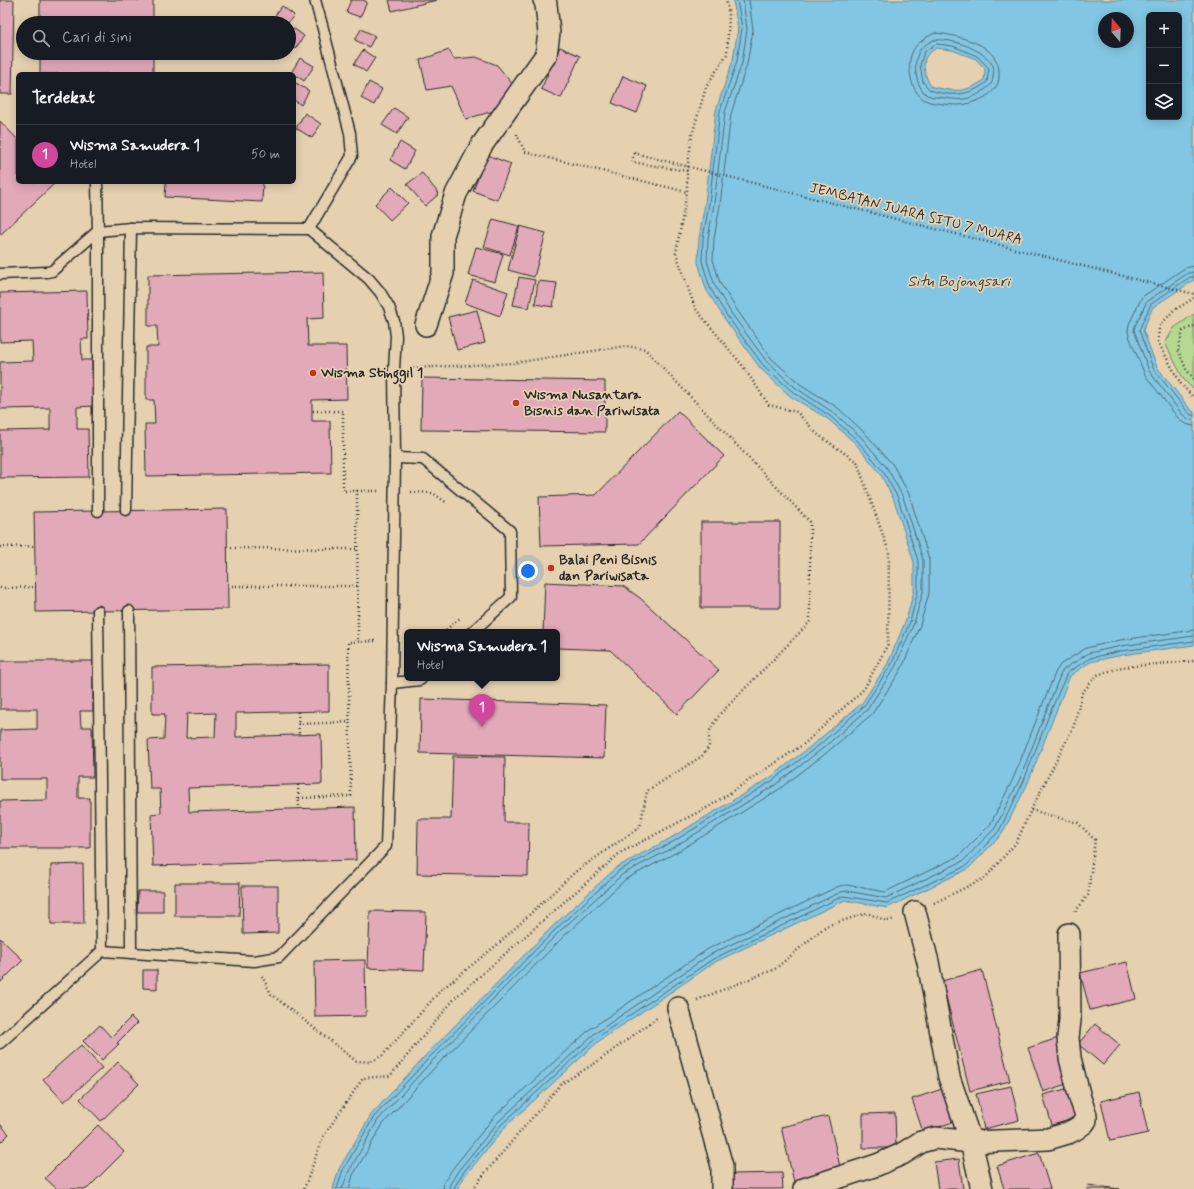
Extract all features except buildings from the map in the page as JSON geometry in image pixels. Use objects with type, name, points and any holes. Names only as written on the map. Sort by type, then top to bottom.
[{"type":"street","points":[[426,325],[443,273],[443,236],[456,194],[482,145],[546,55],[548,33],[546,4],[544,0]]},
{"type":"street","points":[[915,912],[928,962],[949,1077],[965,1142],[982,1189]]},
{"type":"street","points":[[804,1189],[843,1177],[891,1159],[921,1142],[935,1138],[965,1142],[1048,1139],[1068,1133],[1084,1123],[1086,1120],[1086,1115],[1070,1058],[1068,1038],[1070,1020],[1069,934]]},
{"type":"street","points":[[678,1008],[722,1166],[722,1189]]},
{"type":"lane","points":[[309,229],[352,156],[350,133],[315,0]]},
{"type":"lane","points":[[97,184],[98,511]]},
{"type":"lane","points":[[126,510],[131,228]]},
{"type":"lane","points":[[0,274],[52,271],[98,231],[131,228],[309,229],[369,279],[380,292],[394,321],[396,336],[394,369],[395,458],[392,683],[386,846],[279,957],[254,961],[102,951],[0,1043]]},
{"type":"lane","points":[[395,458],[423,459],[510,531],[511,597],[475,629]]},
{"type":"lane","points":[[98,611],[102,951]]},
{"type":"lane","points":[[129,611],[131,953]]},
{"type":"lane","points":[[392,683],[411,681]]},
{"type":"path","points":[[304,1189],[323,1138],[363,1078],[390,1076],[456,997],[620,853],[710,806],[804,744],[864,689],[888,644],[889,552],[857,462],[816,434],[797,412],[769,405],[742,364],[694,308],[676,253],[686,192],[687,171],[692,135],[706,87],[727,54],[729,15],[726,0]]},
{"type":"path","points":[[518,128],[517,135],[525,152],[686,192]]},
{"type":"path","name":"JEMBATAN JUARA SITU 7 MUARA","points":[[687,171],[632,162],[634,153],[1194,294]]},
{"type":"path","points":[[1194,298],[1173,312],[1159,327],[1158,342],[1181,384],[1194,398]]},
{"type":"path","points":[[1194,326],[1183,331],[1178,350],[1186,370],[1194,379]]},
{"type":"path","points":[[254,961],[271,994],[356,1061],[370,1062],[382,1056],[441,990],[498,944],[575,872],[640,827],[647,791],[702,756],[709,747],[709,732],[720,714],[810,622],[810,522],[644,349],[626,346],[513,363],[394,369]]},
{"type":"path","points":[[312,411],[343,411],[344,490],[434,493],[452,507]]},
{"type":"path","points":[[299,798],[351,796],[348,642],[358,642],[358,490]]},
{"type":"path","points":[[0,547],[35,546]]},
{"type":"path","points":[[227,548],[358,549]]},
{"type":"path","points":[[228,586],[357,586]]},
{"type":"path","points":[[0,588],[35,587]]},
{"type":"path","points":[[915,912],[985,878],[1016,843],[1031,810],[1074,726],[1082,692],[1097,675],[1122,667],[1194,661]]},
{"type":"path","points":[[298,712],[299,735]]},
{"type":"path","points":[[298,724],[350,722]]},
{"type":"path","points":[[298,784],[299,808]]},
{"type":"path","points":[[1031,810],[1078,823],[1095,840],[1088,895],[1072,917],[1069,934]]},
{"type":"green space","points":[[1194,314],[1194,390],[1184,380],[1165,343],[1174,328]]},
{"type":"water","name":"Situ Bojongsari","points":[[733,0],[1194,0],[1194,280],[1153,307],[1143,330],[1157,367],[1189,408],[1194,412],[1194,645],[1122,655],[1090,662],[1070,676],[1027,785],[1002,834],[968,869],[887,908],[845,900],[715,962],[599,1041],[505,1127],[465,1176],[457,1189],[333,1189],[339,1169],[371,1115],[425,1056],[554,925],[617,867],[669,839],[770,778],[862,703],[888,663],[906,620],[914,591],[914,562],[894,500],[880,473],[855,443],[828,419],[790,396],[760,368],[724,318],[706,289],[698,262],[699,238],[705,203],[716,110],[733,60],[738,28]],"holes":[[[936,48],[952,50],[976,59],[985,69],[984,80],[971,88],[959,90],[947,90],[932,87],[926,76],[924,62],[928,54]]]},
{"type":"place","name":"Wisma Stinggil 1","points":[[313,373]]},
{"type":"place","name":"Wisma Nusantara Bisnis dan Pariwisata","points":[[516,403]]},
{"type":"place","name":"Balai Peni Bisnis dan Pariwisata","points":[[551,568]]},
{"type":"place","name":"Wisma Samudera 1","points":[[482,727]]}]
